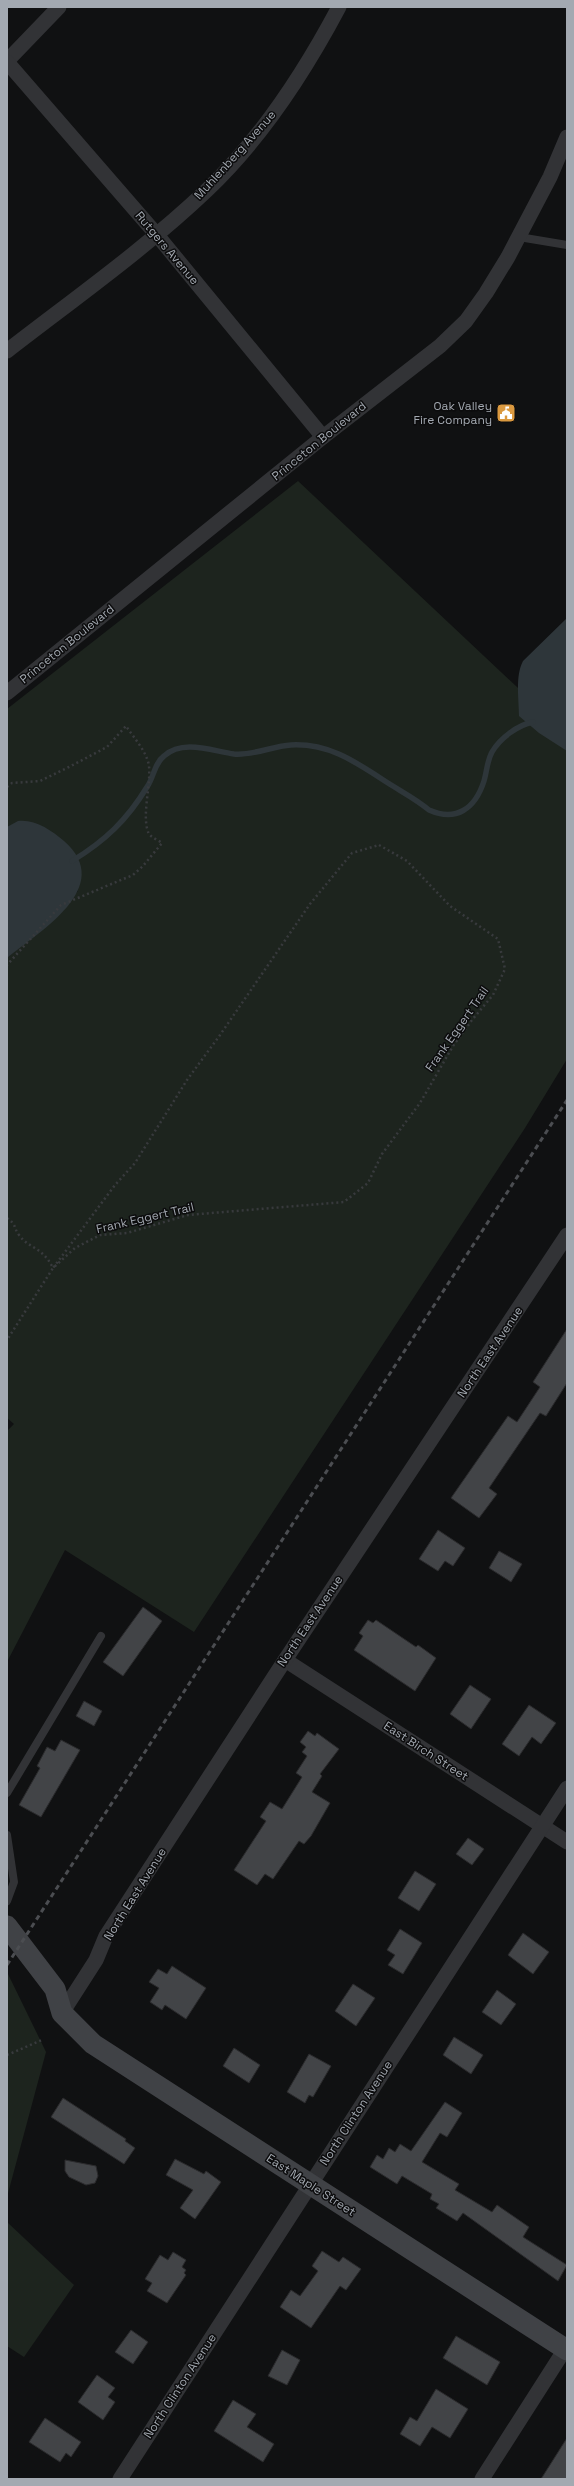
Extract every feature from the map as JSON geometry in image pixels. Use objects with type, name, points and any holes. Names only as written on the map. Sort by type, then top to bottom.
[{"type":"street","points":[[7,62],[59,7]]},
{"type":"street","name":"Muhlenberg Avenue","points":[[7,351],[157,235],[208,189],[288,94],[339,7]]},
{"type":"street","name":"Rutgers Avenue","points":[[7,62],[157,235],[323,437]]},
{"type":"street","name":"Princeton Boulevard","points":[[7,693],[323,437],[440,346],[466,321],[486,293],[519,237],[550,177],[566,141]]},
{"type":"street","name":"North East Avenue","points":[[62,2013],[96,1960],[106,1936],[285,1660],[567,1235]]},
{"type":"street","name":"East Birch Street","points":[[285,1660],[567,1842]]},
{"type":"street","name":"North Clinton Avenue","points":[[120,2479],[567,1788]]},
{"type":"street","points":[[7,1926],[56,1989],[62,2013]]},
{"type":"street","name":"East Maple Street","points":[[62,2013],[94,2044],[566,2348]]},
{"type":"street","points":[[482,2479],[566,2348]]},
{"type":"lane","points":[[519,237],[567,245]]},
{"type":"lane","points":[[7,1793],[101,1636]]},
{"type":"lane","points":[[7,1835],[14,1882],[7,1901]]},
{"type":"path","points":[[7,787],[12,784],[40,781],[69,767],[107,747],[126,726],[143,752],[149,765],[149,792],[146,822],[150,835],[162,843],[143,866],[133,875],[61,905],[7,965]]},
{"type":"path","name":"Frank Eggert Trail","points":[[379,845],[407,861],[450,906],[498,939],[506,968],[493,995],[453,1046],[420,1103],[382,1154],[368,1184],[344,1202],[188,1215],[127,1233],[100,1235],[75,1248],[53,1268],[115,1185],[135,1164],[186,1080],[208,1052],[310,904],[352,853],[379,845]]},
{"type":"path","points":[[7,1218],[15,1223],[19,1236],[47,1255],[53,1268],[7,1340]]},
{"type":"path","points":[[7,2055],[42,2040]]},
{"type":"shaded area","points":[[298,481],[534,703],[567,683],[567,1059],[525,1128],[194,1632],[65,1550],[7,1662],[7,1431],[14,1424],[7,1418],[7,958],[78,891],[7,839],[7,709]]},
{"type":"shaded area","points":[[567,618],[567,751],[539,733],[519,716],[518,688],[519,674],[523,661]]},
{"type":"shaded area","points":[[18,821],[31,822],[42,826],[64,841],[78,858],[82,875],[78,891],[67,907],[37,935],[7,958],[7,827]]},
{"type":"shaded area","points":[[7,1972],[46,2052],[7,2197]]},
{"type":"shaded area","points":[[7,2222],[74,2285],[24,2357],[7,2346]]},
{"type":"building","points":[[567,1329],[567,1383],[546,1416],[540,1413],[489,1488],[497,1494],[479,1518],[451,1498],[508,1416],[517,1422],[540,1387],[533,1382]]},
{"type":"building","points":[[438,1530],[465,1548],[453,1566],[445,1561],[438,1571],[419,1559]]},
{"type":"building","points":[[499,1551],[522,1564],[511,1582],[489,1568]]},
{"type":"building","points":[[143,1607],[162,1621],[123,1676],[103,1662]]},
{"type":"building","points":[[368,1620],[373,1623],[376,1620],[416,1647],[418,1645],[436,1658],[415,1691],[354,1650],[363,1636],[359,1633]]},
{"type":"building","points":[[470,1685],[491,1699],[471,1729],[450,1714]]},
{"type":"building","points":[[84,1701],[102,1711],[94,1726],[76,1716]]},
{"type":"building","points":[[529,1705],[556,1723],[541,1744],[532,1737],[519,1756],[502,1744]]},
{"type":"building","points":[[308,1731],[315,1736],[317,1733],[339,1749],[320,1774],[322,1776],[312,1792],[330,1803],[311,1836],[304,1844],[299,1841],[273,1879],[265,1874],[257,1885],[234,1870],[266,1821],[260,1817],[270,1802],[282,1809],[302,1777],[296,1773],[307,1756],[302,1752],[306,1747],[300,1742]]},
{"type":"building","points":[[61,1740],[80,1750],[41,1817],[19,1805],[40,1768],[37,1766],[47,1747],[55,1751]]},
{"type":"building","points":[[468,1838],[484,1849],[472,1865],[456,1854]]},
{"type":"building","points":[[415,1871],[436,1884],[419,1911],[398,1898]]},
{"type":"building","points":[[400,1929],[422,1943],[403,1974],[388,1965],[395,1955],[387,1950]]},
{"type":"building","points":[[523,1933],[549,1952],[533,1974],[508,1955]]},
{"type":"building","points":[[172,1966],[206,1988],[186,2019],[165,2005],[162,2010],[150,2002],[159,1988],[149,1982],[158,1969],[167,1974]]},
{"type":"building","points":[[353,1984],[375,1998],[356,2026],[335,2011]]},
{"type":"building","points":[[497,1990],[516,2004],[501,2025],[482,2012]]},
{"type":"building","points":[[454,2037],[483,2055],[471,2074],[443,2055]]},
{"type":"building","points":[[234,2048],[260,2065],[249,2083],[223,2066]]},
{"type":"building","points":[[309,2054],[331,2066],[313,2097],[309,2095],[305,2103],[287,2092]]},
{"type":"building","points":[[63,2098],[126,2139],[125,2141],[135,2148],[124,2164],[51,2117]]},
{"type":"building","points":[[445,2102],[462,2113],[447,2137],[440,2133],[422,2162],[459,2184],[455,2190],[492,2212],[497,2205],[529,2227],[523,2237],[567,2265],[558,2281],[463,2213],[457,2221],[436,2208],[439,2204],[430,2199],[432,2194],[402,2176],[397,2184],[370,2167],[377,2155],[383,2159],[389,2148],[395,2152],[400,2144],[411,2151]]},
{"type":"building","points":[[175,2159],[204,2174],[206,2171],[221,2182],[195,2219],[180,2208],[193,2190],[166,2175]]},
{"type":"building","points":[[65,2160],[96,2166],[98,2176],[95,2183],[86,2185],[69,2177],[65,2171]]},
{"type":"building","points":[[322,2251],[339,2262],[343,2257],[361,2269],[346,2290],[340,2286],[311,2328],[280,2307],[291,2290],[300,2296],[318,2271],[312,2266]]},
{"type":"building","points":[[173,2252],[186,2260],[182,2267],[186,2270],[184,2273],[186,2275],[167,2303],[147,2291],[152,2283],[145,2279],[160,2255],[168,2260]]},
{"type":"building","points":[[131,2330],[148,2342],[133,2364],[115,2352]]},
{"type":"building","points":[[456,2336],[500,2362],[487,2385],[443,2358]]},
{"type":"building","points":[[282,2350],[300,2360],[287,2385],[268,2376]]},
{"type":"building","points":[[97,2375],[115,2388],[108,2397],[115,2402],[103,2420],[78,2402]]},
{"type":"building","points":[[436,2389],[468,2409],[450,2438],[432,2427],[420,2446],[400,2434],[410,2417],[417,2421]]},
{"type":"building","points":[[233,2400],[256,2414],[247,2427],[274,2444],[263,2462],[214,2431]]},
{"type":"building","points":[[45,2418],[81,2442],[71,2457],[66,2453],[60,2462],[29,2442]]},
{"type":"building","points":[[567,2438],[567,2479],[541,2479]]},
{"type":"waterway","points":[[72,861],[95,846],[123,820],[149,783],[161,759],[172,751],[180,748],[189,747],[234,754],[248,754],[291,745],[318,747],[331,751],[354,762],[429,810],[448,814],[463,810],[470,806],[475,799],[484,781],[490,755],[495,747],[516,729],[533,722]]},
{"type":"railway","points":[[7,1965],[567,1100]]},
{"type":"place","name":"Oak Valley Fire Company","points":[[506,413]]}]
